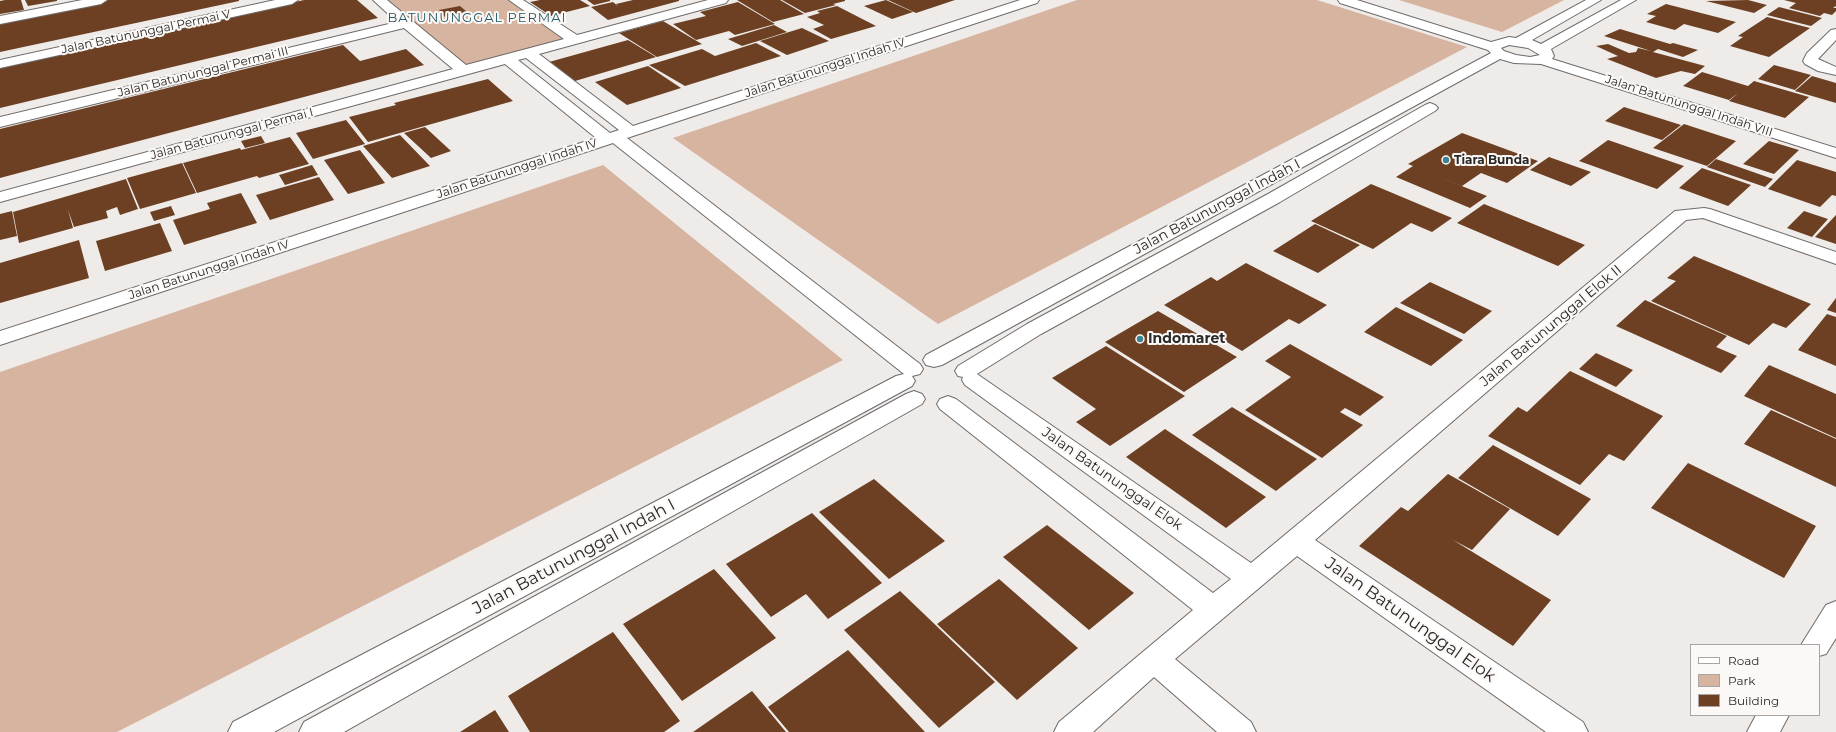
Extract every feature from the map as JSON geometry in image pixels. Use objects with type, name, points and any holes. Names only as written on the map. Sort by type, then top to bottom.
[{"type":"street","points":[[0,20],[101,0]]},
{"type":"street","name":"Jalan Batununggal Permai V","points":[[0,64],[292,0]]},
{"type":"street","points":[[381,2],[398,0]]},
{"type":"street","points":[[515,0],[575,40]]},
{"type":"street","name":"Jalan Batununggal Permai I","points":[[0,197],[722,0]]},
{"type":"street","name":"Jalan Batununggal Indah IV","points":[[613,132],[899,31],[996,0]]},
{"type":"street","name":"Jalan Batununggal Indah IV","points":[[0,323],[118,292],[613,132],[915,39],[1033,0]]},
{"type":"street","points":[[1344,0],[1507,48],[1595,0]]},
{"type":"street","points":[[1375,0],[1507,48],[1530,61],[1630,0]]},
{"type":"street","points":[[381,2],[464,71]]},
{"type":"street","name":"Jalan Batununggal Permai III","points":[[0,122],[407,23]]},
{"type":"street","points":[[899,31],[915,39]]},
{"type":"street","points":[[1836,33],[1812,56],[1810,61],[1823,68],[1836,72]]},
{"type":"street","name":"Jalan Batununggal Indah I","points":[[934,360],[1507,48]]},
{"type":"street","name":"Jalan Batununggal Indah I","points":[[970,375],[1034,330],[1274,198],[1507,48]]},
{"type":"street","points":[[528,53],[613,132],[910,383],[928,404],[948,404],[965,396],[971,388],[970,375],[946,361],[934,360],[910,383]]},
{"type":"street","name":"Jalan Batununggal Indah VIII","points":[[1543,53],[1836,141]]},
{"type":"street","name":"Jalan Batununggal Indah VIII","points":[[1543,53],[1836,153]]},
{"type":"street","points":[[508,59],[613,132]]},
{"type":"street","points":[[1252,188],[1274,198]]},
{"type":"street","name":"Jalan Batununggal Elok II","points":[[1296,541],[1681,215],[1704,213],[1746,226],[1836,258]]},
{"type":"street","name":"Jalan Batununggal Indah IV","points":[[0,338],[118,292]]},
{"type":"street","name":"Jalan Batununggal Elok","points":[[970,375],[1251,578]]},
{"type":"street","name":"Jalan Batununggal Indah I","points":[[244,732],[910,383]]},
{"type":"street","name":"Jalan Batununggal Indah I","points":[[324,727],[910,383]]},
{"type":"street","points":[[948,404],[1213,609]]},
{"type":"street","points":[[1070,732],[1213,609],[1296,541]]},
{"type":"street","name":"Jalan Batununggal Elok","points":[[1296,541],[1572,732]]},
{"type":"street","points":[[1817,644],[1836,613]]},
{"type":"street","points":[[1154,659],[1240,732]]},
{"type":"street","points":[[324,690],[324,727]]},
{"type":"street","points":[[1763,732],[1772,716]]},
{"type":"green space","points":[[383,0],[511,0],[571,40],[464,69]]},
{"type":"green space","points":[[1077,0],[1317,0],[1467,47],[938,324],[673,138]]},
{"type":"green space","points":[[1399,0],[1564,0],[1502,32]]},
{"type":"green space","points":[[603,165],[843,360],[117,732],[0,732],[0,372]]},
{"type":"building","points":[[21,0],[24,10],[0,14],[0,1]]},
{"type":"building","points":[[25,0],[57,0],[57,1],[28,6]]},
{"type":"building","points":[[108,0],[239,1],[0,52],[0,22]]},
{"type":"building","points":[[304,0],[357,0],[378,18],[0,108],[0,67]]},
{"type":"building","points":[[540,0],[580,0],[590,6],[551,16],[530,2]]},
{"type":"building","points":[[587,0],[610,0],[610,1],[594,5]]},
{"type":"building","points":[[633,0],[679,1],[608,20],[591,7],[613,2],[619,7],[616,4]]},
{"type":"building","points":[[737,0],[780,0],[804,14],[773,22]]},
{"type":"building","points":[[782,0],[845,1],[833,4],[836,5],[805,13]]},
{"type":"building","points":[[886,0],[913,12],[892,19],[864,6]]},
{"type":"building","points":[[888,0],[955,0],[916,13]]},
{"type":"building","points":[[1748,0],[1767,5],[1754,13],[1706,1]]},
{"type":"building","points":[[1784,0],[1836,0],[1836,6],[1833,8],[1836,8],[1836,11],[1832,15],[1824,13],[1820,16],[1789,8],[1796,3]]},
{"type":"building","points":[[738,2],[775,24],[735,35],[729,31],[696,40],[673,24],[706,16],[700,12]]},
{"type":"building","points":[[1666,4],[1736,22],[1718,33],[1684,24],[1675,30],[1646,22],[1656,16],[1647,14]]},
{"type":"building","points":[[460,6],[467,12],[445,17],[439,10]]},
{"type":"building","points":[[837,6],[876,26],[831,39],[813,29],[824,25],[807,17],[820,13],[817,11]]},
{"type":"building","points":[[1779,7],[1822,18],[1811,26],[1767,15]]},
{"type":"building","points":[[1767,17],[1810,28],[1769,57],[1730,46],[1743,37],[1738,36]]},
{"type":"building","points":[[663,21],[702,44],[657,57],[619,33]]},
{"type":"building","points":[[774,25],[787,32],[742,46],[728,39]]},
{"type":"building","points":[[802,28],[829,41],[787,55],[760,41]]},
{"type":"building","points":[[1620,29],[1670,44],[1673,43],[1698,50],[1683,57],[1658,49],[1653,52],[1705,66],[1695,74],[1681,71],[1656,78],[1607,59],[1618,56],[1596,46],[1608,44],[1629,53],[1636,52],[1638,48],[1651,51],[1604,36]]},
{"type":"building","points":[[628,40],[656,57],[575,81],[549,62]]},
{"type":"building","points":[[756,43],[781,56],[685,86],[649,65],[702,49],[715,56]]},
{"type":"building","points":[[343,45],[360,61],[406,49],[424,65],[0,178],[0,129]]},
{"type":"building","points":[[1774,65],[1811,75],[1795,90],[1758,79]]},
{"type":"building","points":[[648,66],[681,88],[627,105],[595,82]]},
{"type":"building","points":[[1702,72],[1748,86],[1754,81],[1809,97],[1785,118],[1729,101],[1738,93],[1729,100],[1683,86]]},
{"type":"building","points":[[1812,76],[1836,83],[1836,103],[1795,91]]},
{"type":"building","points":[[488,79],[513,101],[368,142],[349,117],[396,105],[394,103]]},
{"type":"building","points":[[1624,107],[1681,125],[1662,140],[1605,121]]},
{"type":"building","points":[[346,120],[365,144],[313,159],[296,133]]},
{"type":"building","points":[[1684,124],[1736,141],[1707,166],[1653,148]]},
{"type":"building","points":[[425,127],[451,151],[431,158],[404,133]]},
{"type":"building","points":[[1462,133],[1538,161],[1507,183],[1481,173],[1462,186],[1434,175],[1487,196],[1470,208],[1396,177],[1413,166],[1408,164]]},
{"type":"building","points":[[400,135],[430,166],[392,178],[363,146]]},
{"type":"building","points":[[261,136],[265,143],[245,148],[241,141]]},
{"type":"building","points":[[290,137],[309,164],[259,178],[257,176],[197,193],[183,163],[240,148],[241,150]]},
{"type":"building","points":[[1608,140],[1684,166],[1657,189],[1579,161]]},
{"type":"building","points":[[1769,141],[1799,150],[1774,174],[1743,164]]},
{"type":"building","points":[[360,150],[385,183],[348,194],[324,160]]},
{"type":"building","points":[[1549,157],[1591,172],[1571,186],[1530,170]]},
{"type":"building","points":[[1716,159],[1773,179],[1765,187],[1707,167]]},
{"type":"building","points":[[1797,160],[1836,172],[1836,196],[1832,195],[1820,207],[1768,189]]},
{"type":"building","points":[[182,163],[196,193],[140,209],[127,178]]},
{"type":"building","points":[[312,165],[318,175],[285,185],[279,175]]},
{"type":"building","points":[[1702,168],[1751,185],[1728,206],[1679,188]]},
{"type":"building","points":[[319,177],[334,200],[270,220],[256,195]]},
{"type":"building","points":[[126,179],[138,209],[120,215],[117,207],[106,211],[108,218],[74,227],[68,210],[73,228],[19,243],[13,212]]},
{"type":"building","points":[[1371,184],[1452,218],[1432,232],[1411,223],[1373,249],[1311,221]]},
{"type":"building","points":[[241,193],[257,223],[184,245],[173,220],[210,209],[207,203]]},
{"type":"building","points":[[1484,204],[1585,245],[1558,266],[1457,223]]},
{"type":"building","points":[[171,206],[175,215],[154,221],[150,212]]},
{"type":"building","points":[[12,211],[17,236],[0,240],[0,214]]},
{"type":"building","points":[[1804,211],[1828,219],[1812,237],[1787,228]]},
{"type":"building","points":[[1836,215],[1836,244],[1815,237]]},
{"type":"building","points":[[160,223],[172,251],[105,271],[96,241]]},
{"type":"building","points":[[1315,224],[1360,245],[1318,273],[1273,251]]},
{"type":"building","points":[[79,240],[89,278],[0,303],[0,263]]},
{"type":"building","points":[[1694,256],[1811,304],[1786,328],[1773,323],[1749,345],[1651,301],[1676,281],[1667,278]]},
{"type":"building","points":[[1246,263],[1327,305],[1299,324],[1289,319],[1242,351],[1164,305],[1211,277],[1217,281]]},
{"type":"building","points":[[1430,282],[1492,311],[1464,334],[1400,303]]},
{"type":"building","points":[[1836,298],[1836,313],[1827,310]]},
{"type":"building","points":[[1645,300],[1727,336],[1716,347],[1737,356],[1721,373],[1616,326]]},
{"type":"building","points":[[1396,307],[1463,340],[1431,366],[1364,332]]},
{"type":"building","points":[[1158,311],[1237,357],[1184,392],[1105,342]]},
{"type":"building","points":[[1827,314],[1836,317],[1836,366],[1798,350]]},
{"type":"building","points":[[1290,344],[1384,397],[1360,416],[1345,408],[1340,412],[1363,425],[1322,458],[1245,410],[1291,377],[1265,361]]},
{"type":"building","points":[[1106,346],[1185,396],[1110,446],[1076,422],[1096,409],[1052,378]]},
{"type":"building","points":[[1596,353],[1633,370],[1616,387],[1579,369]]},
{"type":"building","points":[[1769,365],[1836,394],[1836,438],[1744,396]]},
{"type":"building","points":[[1570,371],[1663,416],[1624,461],[1609,454],[1580,485],[1488,436],[1518,407],[1527,412]]},
{"type":"building","points":[[1232,407],[1317,459],[1276,491],[1192,435]]},
{"type":"building","points":[[1771,410],[1836,439],[1836,487],[1744,444]]},
{"type":"building","points":[[1165,429],[1266,497],[1226,528],[1126,457]]},
{"type":"building","points":[[1493,445],[1591,499],[1558,536],[1458,478]]},
{"type":"building","points":[[1688,463],[1816,526],[1784,578],[1651,508]]},
{"type":"building","points":[[1448,474],[1510,509],[1472,550],[1453,540],[1551,600],[1513,646],[1359,546],[1401,507],[1408,511]]},
{"type":"building","points":[[874,479],[945,541],[889,579],[819,512]]},
{"type":"building","points":[[812,513],[882,583],[828,619],[806,594],[771,617],[726,564]]},
{"type":"building","points":[[1047,525],[1134,593],[1089,630],[1003,557]]},
{"type":"building","points":[[714,569],[776,638],[682,701],[623,624]]},
{"type":"building","points":[[999,579],[1078,648],[1017,700],[937,624]]},
{"type":"building","points":[[900,591],[995,682],[939,728],[844,630]]},
{"type":"building","points":[[613,632],[680,721],[664,732],[530,732],[508,696]]},
{"type":"building","points":[[848,650],[925,732],[789,732],[768,707]]},
{"type":"building","points":[[752,691],[786,732],[693,732]]},
{"type":"building","points":[[495,710],[509,732],[460,732]]},
{"type":"place","name":"Tiara Bunda","points":[[1446,160]]},
{"type":"place","name":"Indomaret","points":[[1140,339]]},
{"type":"district","name":"BATUNUNGGAL PERMAI","points":[[477,18]]}]
